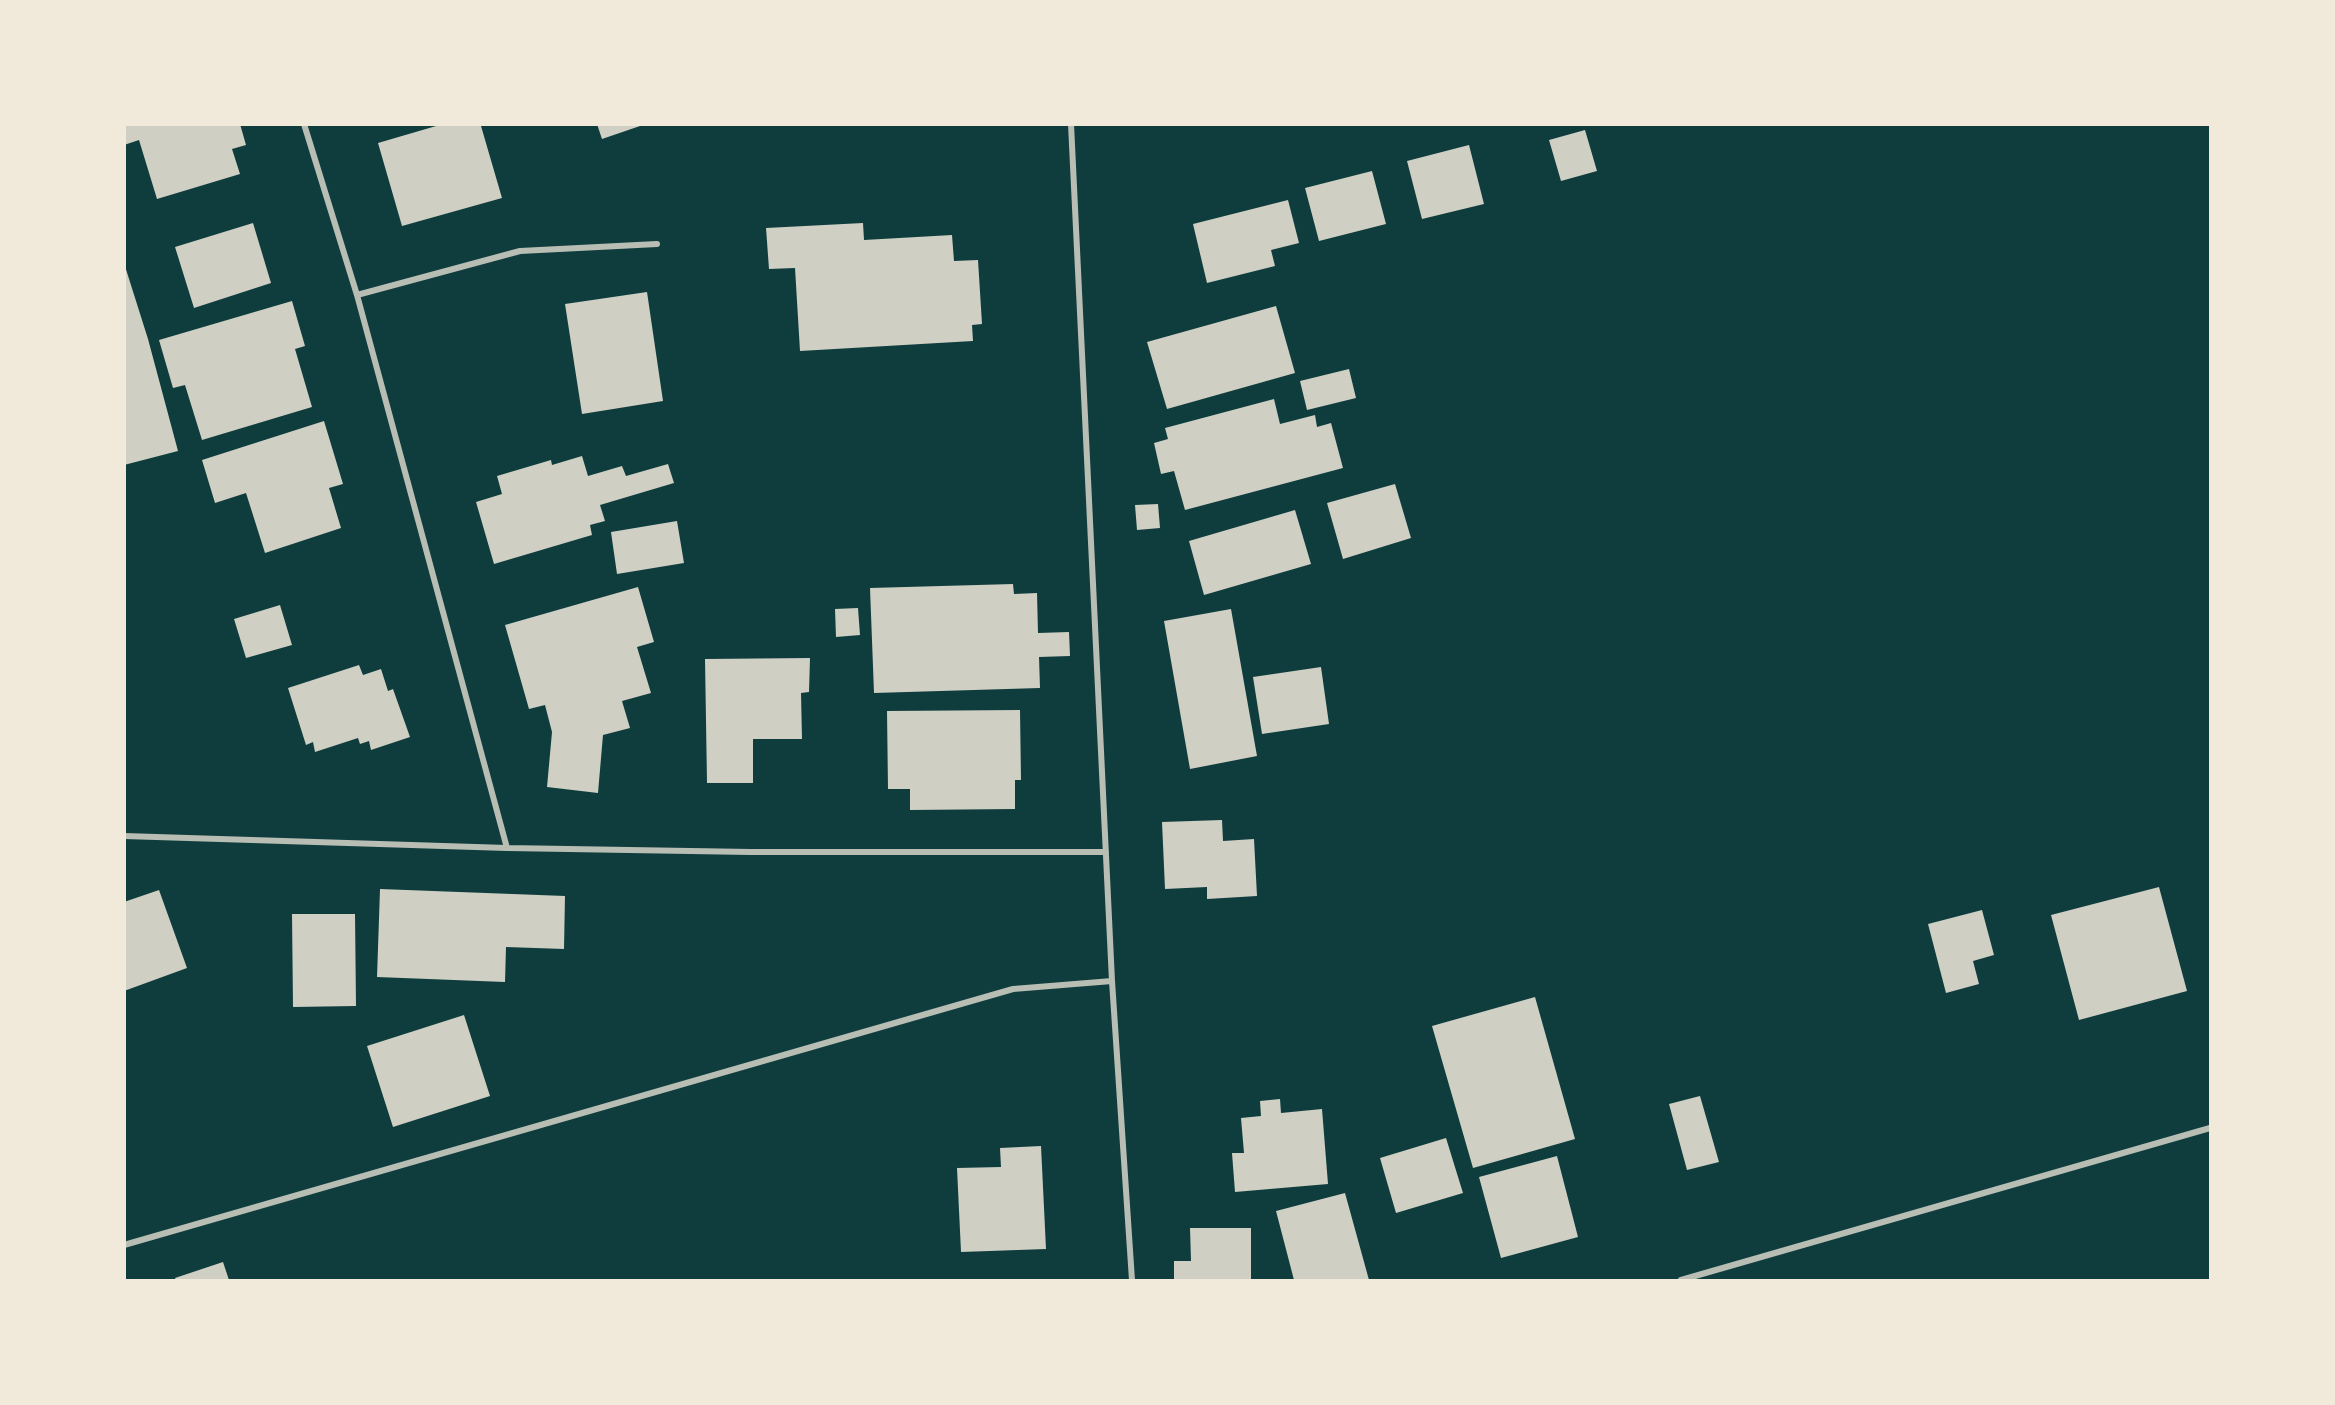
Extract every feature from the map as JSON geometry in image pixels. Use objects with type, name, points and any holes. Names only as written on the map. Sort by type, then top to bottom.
[{"type":"street","points":[[304,124],[357,296],[507,848]]},
{"type":"street","points":[[1071,124],[1112,981],[1132,1281]]},
{"type":"street","points":[[357,296],[520,251],[657,244]]},
{"type":"street","points":[[124,836],[507,848],[751,852],[1106,852]]},
{"type":"street","points":[[124,1245],[1013,989],[1112,981]]},
{"type":"street","points":[[1682,1281],[2211,1128]]},
{"type":"building","points":[[124,124],[240,124],[246,145],[232,149],[240,174],[157,199],[139,140],[124,145]]},
{"type":"building","points":[[443,124],[481,126],[502,198],[402,226],[378,143]]},
{"type":"building","points":[[597,124],[643,124],[643,125],[602,139]]},
{"type":"building","points":[[1585,130],[1597,171],[1561,181],[1549,140]]},
{"type":"building","points":[[1469,145],[1484,204],[1422,219],[1407,161]]},
{"type":"building","points":[[1372,171],[1386,224],[1319,241],[1305,188]]},
{"type":"building","points":[[1288,200],[1299,243],[1271,250],[1275,266],[1207,283],[1193,224]]},
{"type":"building","points":[[253,223],[271,283],[194,308],[175,247]]},
{"type":"building","points":[[863,223],[864,240],[952,235],[954,261],[978,260],[982,324],[972,325],[973,341],[800,351],[795,268],[769,269],[766,228]]},
{"type":"building","points":[[124,263],[148,339],[178,451],[124,465]]},
{"type":"building","points":[[647,292],[663,401],[582,414],[565,304]]},
{"type":"building","points":[[292,301],[305,346],[295,349],[312,407],[202,440],[185,385],[173,388],[159,340]]},
{"type":"building","points":[[1276,306],[1295,373],[1167,409],[1147,342]]},
{"type":"building","points":[[1349,369],[1356,398],[1307,410],[1300,381]]},
{"type":"building","points":[[1274,399],[1280,424],[1315,415],[1317,427],[1331,423],[1343,468],[1185,510],[1174,471],[1161,474],[1154,443],[1168,439],[1165,428]]},
{"type":"building","points":[[324,421],[343,484],[329,488],[341,528],[265,553],[246,493],[215,503],[202,460]]},
{"type":"building","points":[[582,456],[588,476],[622,466],[626,476],[668,464],[674,483],[600,505],[605,521],[590,525],[592,535],[494,564],[476,502],[502,494],[497,476],[551,460],[552,465]]},
{"type":"building","points":[[1395,484],[1411,538],[1343,559],[1327,503]]},
{"type":"building","points":[[1158,504],[1160,528],[1137,530],[1135,505]]},
{"type":"building","points":[[1295,510],[1311,564],[1204,595],[1189,541]]},
{"type":"building","points":[[677,521],[684,563],[617,574],[611,532]]},
{"type":"building","points":[[1013,584],[1014,594],[1037,593],[1038,633],[1069,632],[1070,656],[1039,657],[1040,688],[874,693],[870,588]]},
{"type":"building","points":[[638,587],[654,642],[637,647],[651,693],[622,701],[630,728],[603,735],[598,793],[547,787],[552,732],[545,705],[529,709],[505,625]]},
{"type":"building","points":[[280,605],[292,645],[246,658],[234,619]]},
{"type":"building","points":[[858,608],[860,635],[836,637],[835,609]]},
{"type":"building","points":[[1231,609],[1257,756],[1190,769],[1164,621]]},
{"type":"building","points":[[810,658],[809,692],[801,693],[802,739],[753,739],[753,783],[707,783],[705,659]]},
{"type":"building","points":[[359,665],[363,675],[381,669],[388,691],[393,689],[410,737],[371,750],[369,741],[360,744],[358,738],[315,752],[313,742],[306,745],[288,688]]},
{"type":"building","points":[[1321,667],[1329,724],[1262,734],[1253,677]]},
{"type":"building","points":[[1020,710],[1021,780],[1015,780],[1015,809],[910,810],[910,789],[888,789],[887,711]]},
{"type":"building","points":[[1222,820],[1223,841],[1254,839],[1257,896],[1207,899],[1207,887],[1165,889],[1162,822]]},
{"type":"building","points":[[2159,887],[2187,991],[2079,1020],[2051,915]]},
{"type":"building","points":[[380,889],[565,896],[564,949],[506,947],[505,982],[377,977]]},
{"type":"building","points":[[159,890],[187,968],[124,991],[124,902]]},
{"type":"building","points":[[1982,910],[1994,955],[1973,961],[1979,984],[1946,993],[1928,924]]},
{"type":"building","points":[[292,914],[355,914],[356,1006],[293,1007]]},
{"type":"building","points":[[1535,997],[1575,1139],[1473,1168],[1432,1026]]},
{"type":"building","points":[[464,1015],[490,1096],[393,1127],[367,1046]]},
{"type":"building","points":[[1700,1096],[1719,1162],[1687,1170],[1669,1104]]},
{"type":"building","points":[[1280,1099],[1281,1113],[1322,1109],[1328,1184],[1235,1192],[1232,1153],[1244,1153],[1241,1118],[1261,1116],[1260,1101]]},
{"type":"building","points":[[1446,1138],[1463,1193],[1396,1213],[1380,1158]]},
{"type":"building","points":[[1041,1146],[1046,1249],[961,1252],[957,1168],[1001,1167],[1000,1148]]},
{"type":"building","points":[[1557,1156],[1578,1237],[1501,1258],[1479,1177]]},
{"type":"building","points":[[1345,1193],[1369,1280],[1294,1280],[1276,1211]]},
{"type":"building","points":[[1190,1228],[1251,1228],[1251,1280],[1174,1280],[1174,1261],[1191,1261]]},
{"type":"building","points":[[223,1262],[229,1280],[176,1280],[175,1278]]}]
